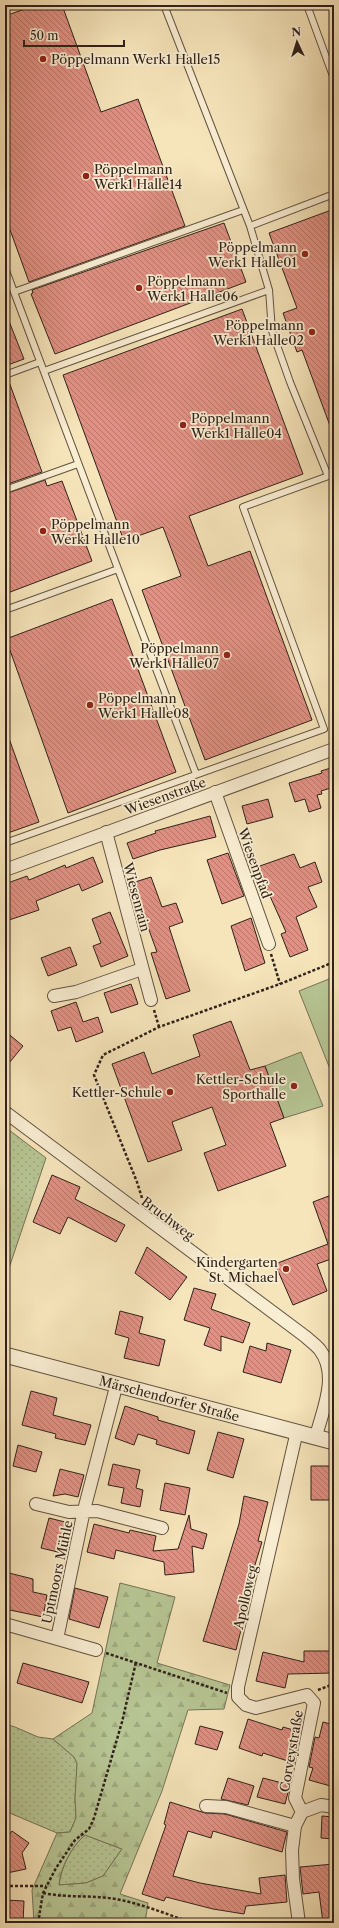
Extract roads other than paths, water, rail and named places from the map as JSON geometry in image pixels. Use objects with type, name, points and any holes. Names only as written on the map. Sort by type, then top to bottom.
[{"type":"street","name":"Wiesenstraße","points":[[5,870],[334,749]]},
{"type":"street","name":"Wiesenpfad","points":[[215,792],[269,944]]},
{"type":"street","name":"Wiesenrain","points":[[106,832],[151,1000]]},
{"type":"street","points":[[54,996],[76,992],[142,968]]},
{"type":"street","name":"Bruchweg","points":[[5,1112],[320,1350],[332,1379],[316,1436]]},
{"type":"street","name":"Märschendorfer Straße","points":[[5,1355],[117,1383],[334,1442]]},
{"type":"street","name":"Uptmoors Mühle","points":[[57,1638],[84,1510],[117,1383]]},
{"type":"street","name":"Apolloweg","points":[[297,1431],[238,1687],[238,1697],[246,1705],[256,1708],[307,1696]]},
{"type":"street","name":"Uptmoors Mühle","points":[[36,1504],[69,1512],[84,1510],[97,1511],[162,1528]]},
{"type":"street","name":"Uptmoors Mühle","points":[[5,1624],[96,1650]]},
{"type":"street","name":"Corveystraße","points":[[302,1812],[295,1798],[314,1704],[307,1696]]},
{"type":"street","points":[[299,1923],[293,1879],[292,1850],[295,1826],[302,1812],[321,1805],[334,1807]]},
{"type":"street","points":[[206,1806],[226,1807],[295,1826]]},
{"type":"lane","points":[[5,843],[324,728],[243,507],[331,475],[290,382],[272,331],[269,290],[250,226],[164,5]]},
{"type":"lane","points":[[307,5],[334,79]]},
{"type":"lane","points":[[250,226],[334,194]]},
{"type":"lane","points":[[14,292],[243,210]]},
{"type":"lane","points":[[5,269],[196,774]]},
{"type":"lane","points":[[44,371],[269,290]]},
{"type":"lane","points":[[5,375],[40,362]]},
{"type":"lane","points":[[5,490],[78,464]]},
{"type":"lane","points":[[5,610],[118,569]]},
{"type":"place","name":"Pöppelmann Werk1 Halle15","points":[[43,59]]},
{"type":"place","name":"Pöppelmann Werk1 Halle14","points":[[86,176]]},
{"type":"place","name":"Pöppelmann Werk1 Halle01","points":[[305,254]]},
{"type":"place","name":"Pöppelmann Werk1 Halle06","points":[[139,288]]},
{"type":"place","name":"Pöppelmann Werk1 Halle02","points":[[312,332]]},
{"type":"place","name":"Pöppelmann Werk1 Halle04","points":[[183,425]]},
{"type":"place","name":"Pöppelmann Werk1 Halle10","points":[[43,531]]},
{"type":"place","name":"Pöppelmann Werk1 Halle07","points":[[227,655]]},
{"type":"place","name":"Pöppelmann Werk1 Halle08","points":[[90,705]]},
{"type":"place","name":"Kettler-Schule Sporthalle","points":[[294,1086]]},
{"type":"place","name":"Kettler-Schule","points":[[170,1092]]},
{"type":"place","name":"Kindergarten St. Michael","points":[[286,1269]]}]
